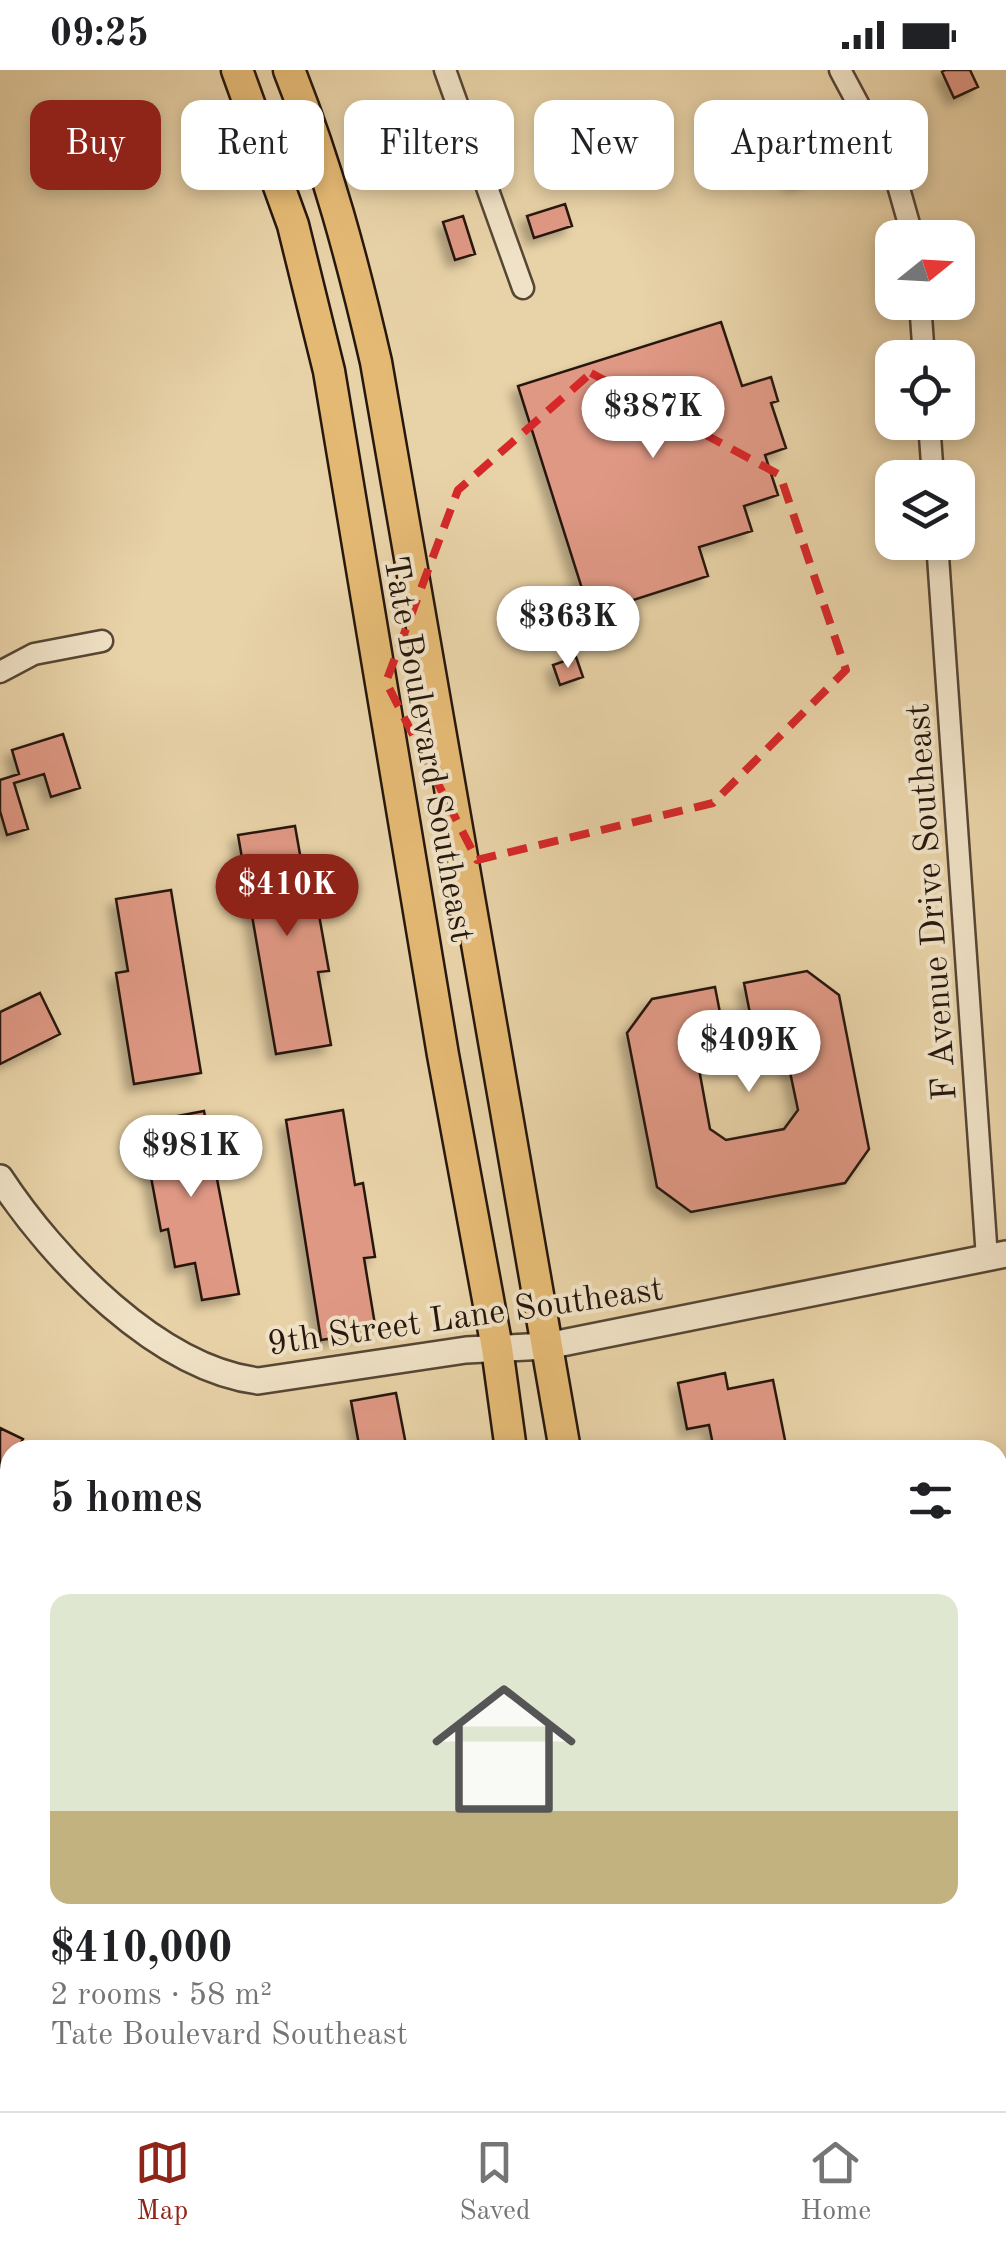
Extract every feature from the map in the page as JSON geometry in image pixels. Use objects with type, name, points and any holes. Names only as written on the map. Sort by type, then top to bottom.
[{"type":"main road","name":"Tate Boulevard Southeast","points":[[237,70],[292,225],[329,371],[510,1440]]},
{"type":"main road","name":"Tate Boulevard Southeast","points":[[290,70],[318,144],[351,254],[376,362],[563,1440]]},
{"type":"street","points":[[446,70],[523,288]]},
{"type":"street","points":[[840,70],[894,171],[908,220]]},
{"type":"street","name":"F Avenue Drive Southeast","points":[[939,560],[996,1256]]},
{"type":"street","points":[[0,672],[34,654],[102,641]]},
{"type":"street","name":"9th Street Lane Southeast","points":[[2,1181],[56,1250],[120,1310],[189,1360],[226,1376],[276,1381],[420,1356],[547,1346],[996,1256]]},
{"type":"highlighted area","points":[[591,373],[780,475],[846,670],[713,803],[477,860],[386,682],[458,490]]},
{"type":"building","points":[[970,70],[978,87],[954,98],[942,72]]},
{"type":"building","points":[[565,204],[572,226],[534,238],[527,216]]},
{"type":"building","points":[[463,216],[475,254],[455,260],[443,222]]},
{"type":"building","points":[[721,322],[742,386],[771,377],[778,401],[771,403],[786,448],[765,455],[778,495],[744,506],[752,531],[699,547],[708,576],[590,614],[518,386]]},
{"type":"building","points":[[576,657],[583,677],[560,685],[553,665]]},
{"type":"building","points":[[63,734],[80,788],[51,797],[44,774],[14,783],[28,829],[7,835],[0,811],[0,780],[19,774],[12,750]]},
{"type":"building","points":[[295,826],[308,900],[316,898],[329,971],[318,972],[331,1045],[276,1054],[238,835]]},
{"type":"building","points":[[171,890],[201,1073],[134,1084],[116,973],[128,971],[116,899]]},
{"type":"building","points":[[807,971],[839,995],[869,1149],[845,1183],[691,1212],[657,1187],[627,1033],[652,999],[715,987],[727,1049],[712,1052],[699,1069],[710,1129],[726,1140],[784,1129],[798,1110],[786,1053],[771,1041],[756,1044],[744,983]]},
{"type":"building","points":[[40,993],[60,1034],[0,1064],[0,1012]]},
{"type":"building","points":[[343,1110],[355,1185],[363,1183],[375,1257],[364,1258],[376,1331],[321,1340],[286,1120]]},
{"type":"building","points":[[204,1111],[239,1294],[202,1300],[195,1263],[175,1267],[168,1229],[161,1231],[141,1123]]},
{"type":"building","points":[[725,1373],[728,1389],[773,1380],[785,1440],[712,1440],[709,1425],[687,1429],[678,1383]]},
{"type":"building","points":[[396,1393],[405,1440],[358,1440],[351,1401]]},
{"type":"building","points":[[0,1428],[23,1439],[22,1440],[0,1440]]}]
